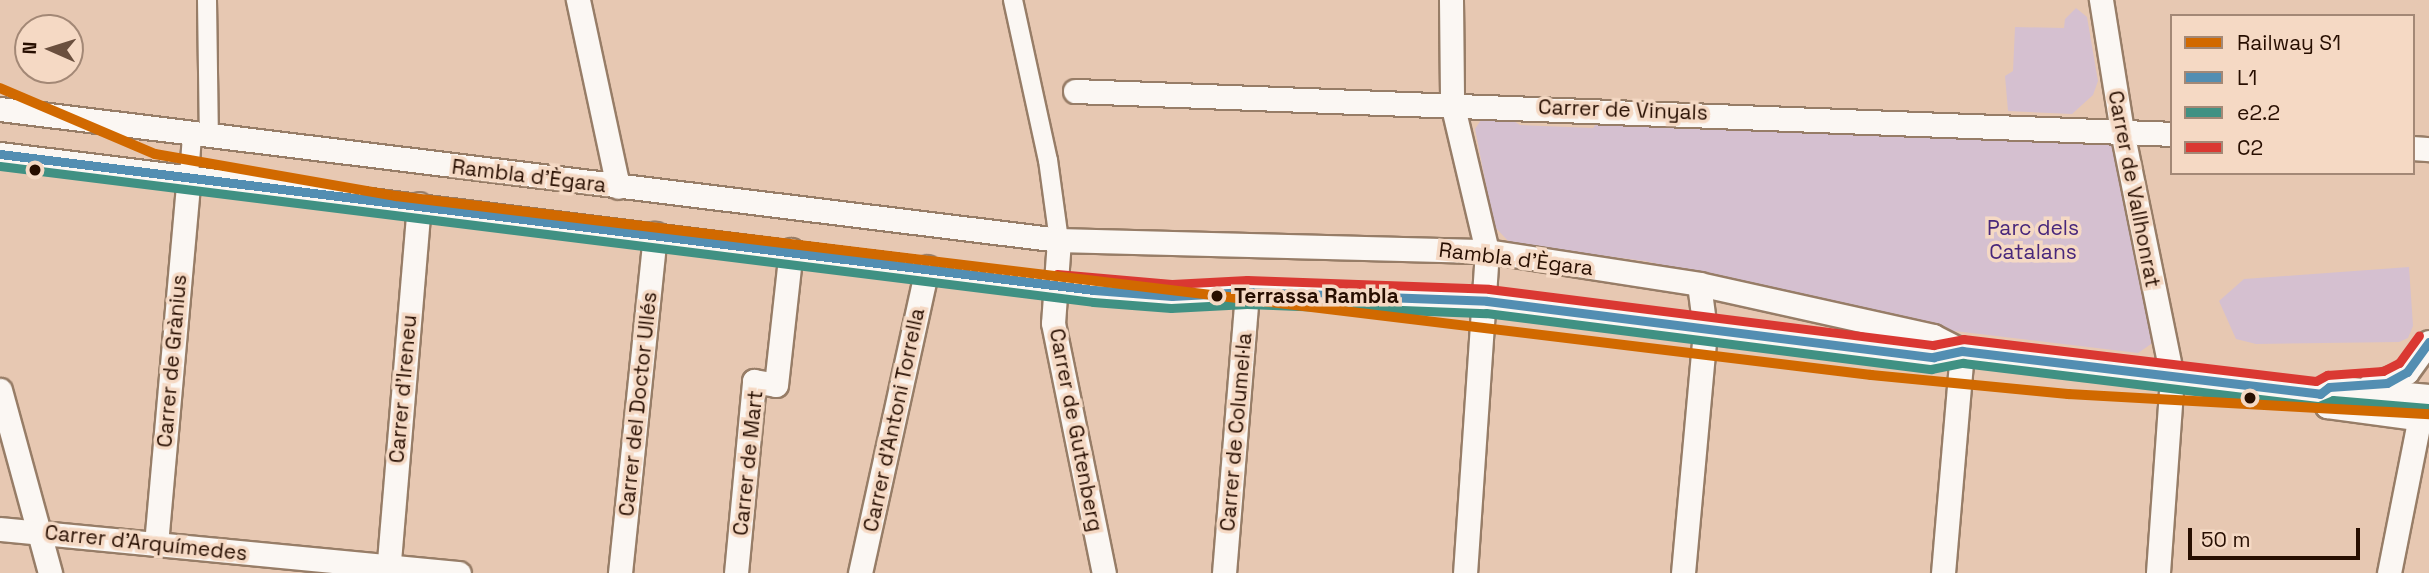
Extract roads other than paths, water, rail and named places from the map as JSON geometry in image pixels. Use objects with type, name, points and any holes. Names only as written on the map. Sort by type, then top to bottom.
[{"type":"street","points":[[189,177],[200,136],[206,0]]},
{"type":"street","points":[[578,0],[618,187]]},
{"type":"street","points":[[1013,0],[1030,90],[1048,160],[1059,240],[1056,286]]},
{"type":"street","points":[[1451,0],[1452,103],[1487,251],[1487,301],[1465,573]]},
{"type":"street","name":"Carrer de Vallhonrat","points":[[2101,0],[2122,131],[2172,377],[2158,573]]},
{"type":"street","name":"Carrer de Vinyals","points":[[1075,91],[1452,103],[2170,134]]},
{"type":"street","name":"Rambla d'Ègara","points":[[0,109],[200,136],[1059,240],[1487,251],[1699,284],[1933,336],[1962,351]]},
{"type":"street","name":"Rambla d'Ègara","points":[[0,154],[791,250],[1056,286],[1172,296],[1247,292],[1487,301],[1933,357],[1962,351],[2320,394],[2329,387],[2346,388],[2426,411]]},
{"type":"street","name":"Carrer de Grànius","points":[[156,544],[189,177]]},
{"type":"street","name":"Carrer d'Ireneu","points":[[388,570],[419,204]]},
{"type":"street","name":"Carrer del Doctor Ullés","points":[[620,573],[655,234]]},
{"type":"street","name":"Carrer de Mart","points":[[736,573],[754,381],[776,385],[791,250]]},
{"type":"street","name":"Carrer d'Antoni Torrella","points":[[860,573],[927,267]]},
{"type":"street","points":[[1683,573],[1705,330],[1699,284]]},
{"type":"street","name":"Carrer de Gutenberg","points":[[1056,286],[1053,323],[1104,573]]},
{"type":"street","name":"Carrer de Columel·la","points":[[1224,573],[1247,292]]},
{"type":"street","points":[[2346,388],[2387,383],[2407,372],[2429,342]]},
{"type":"street","points":[[1943,573],[1962,351]]},
{"type":"street","points":[[0,390],[50,573]]},
{"type":"street","name":"Rambla d'Ègara","points":[[2320,394],[2327,406],[2426,411]]},
{"type":"street","points":[[2389,573],[2426,411]]},
{"type":"street","name":"Carrer d'Arquímedes","points":[[0,529],[388,570],[459,573]]},
{"type":"rail line","name":"S1","points":[[0,88],[155,154],[396,196],[1871,375],[2068,394],[2429,414]]},
{"type":"place","name":"Terrassa Rambla","points":[[1217,296]]},
{"type":"park label","name":"Parc dels Catalans","points":[[2033,240]]}]
